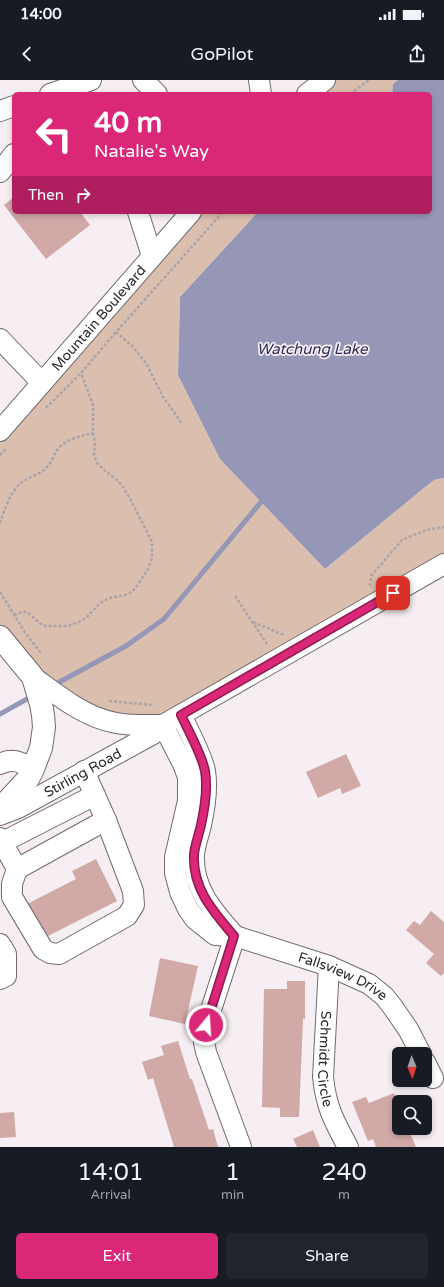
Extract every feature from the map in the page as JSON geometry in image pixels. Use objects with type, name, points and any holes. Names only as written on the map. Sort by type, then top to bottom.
[{"type":"main road","points":[[0,637],[51,701],[43,715],[42,748],[34,769],[28,779],[0,809]]},
{"type":"street","points":[[56,92],[91,80]]},
{"type":"street","points":[[95,80],[99,92]]},
{"type":"street","points":[[143,80],[155,92]]},
{"type":"street","points":[[259,80],[261,92]]},
{"type":"street","points":[[310,92],[325,80]]},
{"type":"street","points":[[0,111],[12,107]]},
{"type":"street","points":[[0,172],[12,157]]},
{"type":"street","points":[[139,214],[152,256]]},
{"type":"street","name":"Mountain Boulevard","points":[[3,433],[42,384],[189,214]]},
{"type":"street","points":[[0,340],[42,384]]},
{"type":"street","name":"Stirling Road","points":[[0,815],[18,808],[153,734],[163,725],[444,564]]},
{"type":"street","name":"Stirling Road","points":[[51,701],[77,709],[108,722],[128,725],[163,725]]},
{"type":"street","points":[[181,715],[200,757],[206,775],[205,808],[194,853],[194,868],[197,882],[207,903],[234,936],[206,1025],[204,1042],[206,1052],[241,1147]]},
{"type":"street","points":[[108,722],[116,734],[117,741],[114,755]]},
{"type":"street","name":"Fallsview Drive","points":[[163,725],[188,776],[188,801],[175,857],[175,872],[180,892],[194,919],[215,935],[234,936],[329,966],[369,984],[384,996],[408,1029],[417,1047]]},
{"type":"street","points":[[0,764],[6,761],[17,761],[34,769]]},
{"type":"street","points":[[84,771],[106,820],[133,891],[134,905],[127,916],[59,954],[50,953],[43,949],[12,897],[12,884],[17,868],[106,820]]},
{"type":"street","points":[[17,868],[1,840],[95,795]]},
{"type":"street","points":[[0,944],[6,954],[6,976],[0,979]]},
{"type":"street","name":"Schmidt Circle","points":[[329,966],[323,1077],[324,1092],[332,1116],[348,1147]]},
{"type":"path","points":[[353,92],[368,80]]},
{"type":"path","points":[[44,411],[81,373],[221,214]]},
{"type":"path","points":[[116,332],[132,346],[146,363],[163,397],[181,423]]},
{"type":"path","points":[[14,615],[27,612],[41,624],[46,626],[67,626],[79,622],[86,618],[100,603],[110,598],[132,592],[148,569],[152,558],[152,542],[143,522],[123,487],[103,469],[94,455],[95,442],[93,433],[93,405],[81,373]]},
{"type":"path","points":[[0,455],[3,433]]},
{"type":"path","points":[[0,523],[10,499],[22,482],[44,470],[50,464],[58,449],[66,442],[77,437],[93,433]]},
{"type":"path","points":[[369,591],[371,576],[402,540],[426,530],[444,527]]},
{"type":"path","points":[[0,592],[26,634],[43,657]]},
{"type":"path","points":[[235,596],[269,646]]},
{"type":"path","points":[[253,622],[287,637]]},
{"type":"path","points":[[107,701],[158,706]]},
{"type":"shaded area","points":[[325,80],[398,80],[393,84],[392,92],[310,92]]},
{"type":"shaded area","points":[[189,214],[256,214],[180,297],[178,375],[220,459],[325,569],[434,480],[444,478],[444,564],[163,725],[91,716],[0,637],[0,431]]},
{"type":"water","name":"Watchung Lake","points":[[398,80],[444,80],[444,478],[434,480],[325,569],[220,459],[178,375],[180,297],[256,214],[432,214],[432,92],[392,92],[393,84]]},
{"type":"building","points":[[12,199],[12,214],[82,214],[90,225],[46,259],[4,205]]},
{"type":"building","points":[[346,754],[361,786],[342,794],[340,788],[318,798],[306,772]]},
{"type":"building","points":[[96,859],[117,901],[44,938],[27,904],[76,879],[72,871]]},
{"type":"building","points":[[431,911],[444,922],[444,973],[441,976],[426,963],[434,954],[406,930],[414,921],[420,925]]},
{"type":"building","points":[[160,958],[198,966],[185,1024],[149,1016]]},
{"type":"building","points":[[287,981],[305,981],[305,1019],[303,1019],[299,1117],[280,1117],[280,1108],[262,1107],[264,989],[287,989]]},
{"type":"building","points":[[178,1041],[209,1130],[213,1129],[218,1147],[174,1147],[153,1078],[148,1080],[142,1062],[164,1055],[161,1046]]},
{"type":"building","points":[[394,1093],[395,1095],[392,1095],[392,1135],[411,1135],[416,1147],[376,1147],[373,1139],[368,1141],[352,1102],[366,1097],[369,1103]]},
{"type":"building","points":[[14,1112],[16,1137],[0,1138],[0,1113]]},
{"type":"building","points":[[313,1130],[320,1147],[297,1147],[293,1139]]},
{"type":"waterway","points":[[52,686],[126,646],[164,619],[261,502]]},
{"type":"waterway","points":[[0,714],[34,695]]},
{"type":"route","points":[[206,1025],[234,936],[207,903],[197,882],[194,868],[194,853],[205,808],[205,769],[181,715],[393,593]]}]
